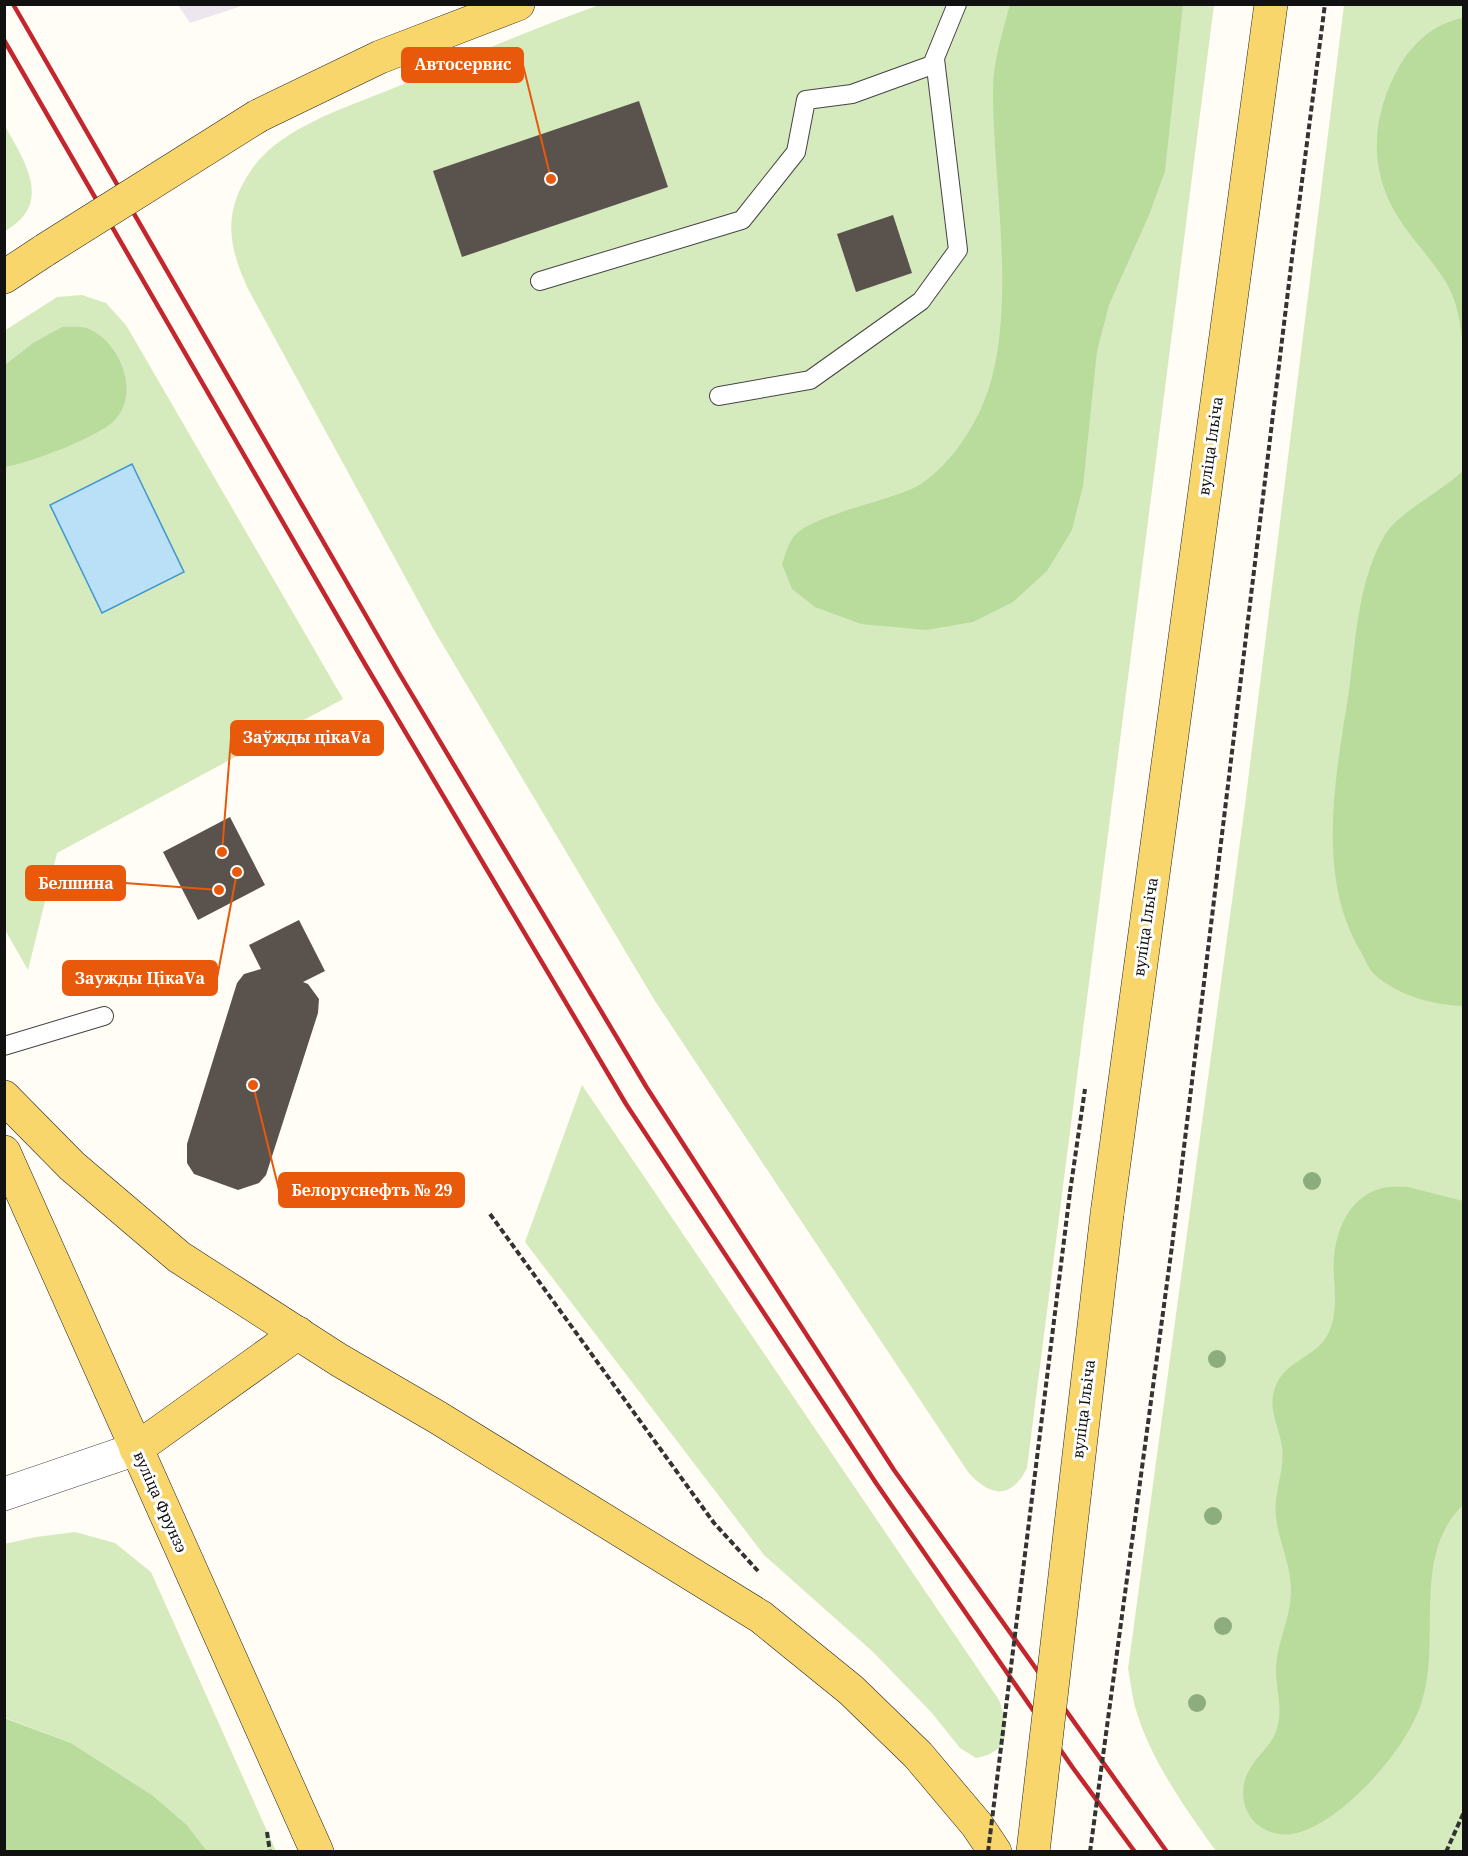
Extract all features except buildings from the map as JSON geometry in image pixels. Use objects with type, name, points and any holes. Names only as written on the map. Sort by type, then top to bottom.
[{"type":"main road","points":[[4,277],[258,116],[380,57],[518,4]]},
{"type":"main road","name":"вуліца Ільіча","points":[[1033,1851],[1107,1214],[1271,4]]},
{"type":"main road","points":[[4,1097],[72,1166],[179,1257],[298,1333],[761,1617],[851,1690],[918,1755],[977,1825],[995,1851]]},
{"type":"main road","name":"вуліца Фрунзэ","points":[[4,1152],[317,1851]]},
{"type":"main road","points":[[136,1449],[298,1333]]},
{"type":"street","points":[[4,1494],[136,1449]]},
{"type":"lane","points":[[540,280],[742,220],[796,152],[806,100],[852,94],[932,65],[957,4]]},
{"type":"lane","points":[[718,396],[810,380],[921,301],[958,250],[935,59]]},
{"type":"lane","points":[[4,1046],[104,1016]]},
{"type":"path","points":[[1090,1851],[1173,1246],[1290,270],[1326,4]]},
{"type":"path","points":[[988,1851],[1070,1192]]},
{"type":"path","points":[[490,1214],[714,1523],[766,1578]]},
{"type":"path","points":[[987,1795],[1001,1814]]},
{"type":"path","points":[[1446,1851],[1464,1812]]},
{"type":"shaded area","points":[[178,5],[245,5],[190,23]]},
{"type":"green space","points":[[1010,4],[1183,5],[1165,171],[1149,215],[1109,305],[1097,351],[1083,486],[1072,530],[1047,571],[1013,602],[973,622],[926,630],[861,624],[815,607],[792,589],[782,564],[790,542],[801,530],[832,515],[908,491],[929,478],[950,458],[962,442],[988,391],[998,351],[1002,307],[993,79]]},
{"type":"green space","points":[[599,5],[1214,5],[1027,1468],[1014,1486],[1007,1490],[992,1490],[968,1472],[655,1001],[434,630],[248,289],[236,258],[231,229],[236,200],[252,169],[281,141],[299,129],[341,109],[524,33]]},
{"type":"green space","points":[[1344,5],[1463,5],[1463,1851],[1216,1851],[1182,1802],[1150,1747],[1133,1700],[1128,1669],[1245,805]]},
{"type":"green space","points":[[1464,18],[1463,345],[1458,314],[1451,291],[1398,217],[1388,198],[1381,179],[1377,141],[1384,103],[1400,65],[1419,41],[1434,29]]},
{"type":"green space","points":[[5,126],[27,168],[32,195],[28,208],[20,220],[5,231]]},
{"type":"green space","points":[[82,295],[106,303],[126,325],[343,699],[57,853],[28,970],[4,928],[4,331],[57,297]]},
{"type":"green space","points":[[62,327],[89,329],[100,336],[118,357],[126,384],[126,398],[122,410],[114,421],[93,435],[45,455],[5,467],[5,365],[33,343]]},
{"type":"green space","points":[[1463,471],[1464,1006],[1428,1001],[1405,994],[1384,982],[1371,970],[1347,922],[1338,891],[1333,824],[1339,756],[1356,630],[1369,570],[1386,533],[1393,525]]},
{"type":"green space","points":[[582,1085],[999,1700],[1005,1720],[1005,1729],[1001,1744],[996,1750],[976,1758],[960,1748],[931,1712],[873,1652],[764,1555],[525,1242]]},
{"type":"green space","points":[[1408,1187],[1463,1201],[1463,1505],[1447,1526],[1437,1550],[1432,1575],[1427,1682],[1414,1721],[1397,1749],[1377,1775],[1342,1808],[1321,1823],[1304,1831],[1287,1835],[1279,1834],[1268,1831],[1251,1818],[1246,1809],[1243,1789],[1251,1767],[1272,1740],[1277,1727],[1279,1701],[1277,1661],[1289,1611],[1291,1591],[1289,1572],[1276,1517],[1282,1456],[1281,1441],[1273,1409],[1273,1396],[1283,1374],[1316,1349],[1329,1332],[1335,1304],[1334,1257],[1338,1236],[1346,1216],[1360,1200],[1379,1189]]},
{"type":"green space","points":[[75,1532],[115,1543],[151,1572],[276,1851],[207,1851],[187,1825],[152,1795],[71,1743],[5,1718],[4,1544]]},
{"type":"green space","points":[[4,1718],[71,1743],[152,1795],[187,1825],[207,1851],[5,1851]]},
{"type":"water","points":[[132,464],[184,572],[102,613],[50,505]]},
{"type":"railway","points":[[13,4],[399,673],[647,1088],[894,1470],[1167,1852]]},
{"type":"railway","points":[[4,40],[362,659],[626,1104],[876,1483],[1073,1768],[1135,1852]]},
{"type":"place","name":"Автосервис","points":[[551,179]]},
{"type":"place","name":"Заўжды цікаVа","points":[[222,852]]},
{"type":"place","name":"Заужды ЦікаVа","points":[[237,872]]},
{"type":"place","name":"Белшина","points":[[219,890]]},
{"type":"place","name":"Белоруснефть № 29","points":[[253,1085]]}]
